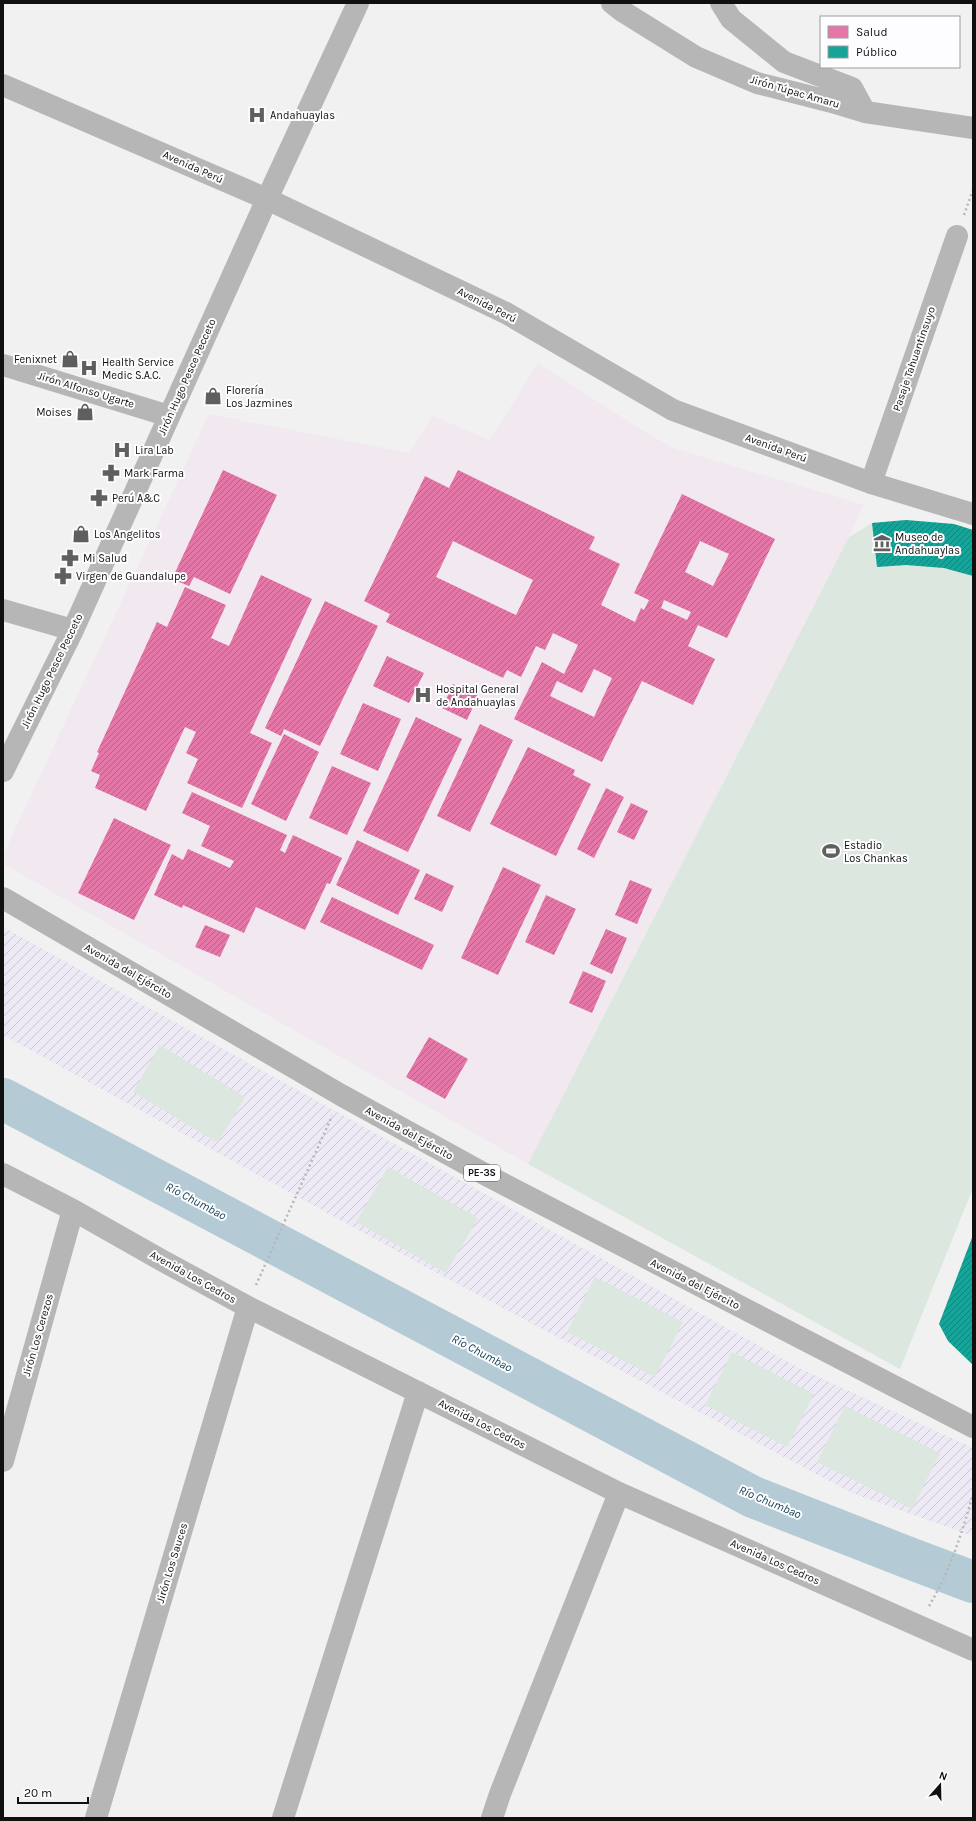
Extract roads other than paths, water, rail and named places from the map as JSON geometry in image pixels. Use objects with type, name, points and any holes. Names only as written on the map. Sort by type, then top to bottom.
[{"type":"highway","name":"Avenida del Ejército","points":[[3,898],[341,1095],[490,1177],[973,1427]]},
{"type":"street","name":"Jirón Hugo Pesce Pecceto","points":[[3,771],[73,630],[267,199],[358,3]]},
{"type":"street","name":"Jirón Túpac Amaru","points":[[612,3],[622,11],[696,57],[750,80],[865,112],[973,128]]},
{"type":"street","points":[[721,3],[731,19],[784,62],[852,88],[865,112]]},
{"type":"street","name":"Avenida Perú","points":[[3,85],[267,199],[506,313],[673,410],[871,483],[973,514]]},
{"type":"street","name":"Pasaje Tahuantinsuyo","points":[[871,483],[957,236]]},
{"type":"street","name":"Jirón Alfonso Ugarte","points":[[3,365],[169,416]]},
{"type":"street","points":[[3,610],[73,630]]},
{"type":"street","name":"Avenida Los Cedros","points":[[3,1174],[73,1210],[163,1262],[248,1307],[619,1493],[973,1650]]},
{"type":"street","name":"Jirón Los Cerezos","points":[[3,1460],[73,1210]]},
{"type":"street","name":"Jirón Los Sauces","points":[[96,1818],[248,1307]]},
{"type":"street","points":[[283,1818],[418,1392]]},
{"type":"street","points":[[492,1818],[619,1493]]},
{"type":"waterway","name":"Río Chumbao","points":[[3,1099],[753,1497],[973,1582]]},
{"type":"place","name":"Andahuaylas","points":[[257,115]]},
{"type":"place","name":"Fenixnet","points":[[70,359]]},
{"type":"place","name":"Health Service Medic S.A.C.","points":[[89,368]]},
{"type":"place","name":"Florería Los Jazmines","points":[[213,396]]},
{"type":"place","name":"Moises","points":[[85,412]]},
{"type":"place","name":"Lira Lab","points":[[122,450]]},
{"type":"place","name":"Mark Farma","points":[[111,473]]},
{"type":"place","name":"Perú A&C","points":[[99,498]]},
{"type":"place","name":"Los Angelitos","points":[[81,534]]},
{"type":"place","name":"Museo de Andahuaylas","points":[[882,543]]},
{"type":"place","name":"Mi Salud","points":[[70,558]]},
{"type":"place","name":"Virgen de Guandalupe","points":[[63,576]]},
{"type":"place","name":"Hospital General de Andahuaylas","points":[[423,695]]},
{"type":"place","name":"Estadio Los Chankas","points":[[831,851]]}]
